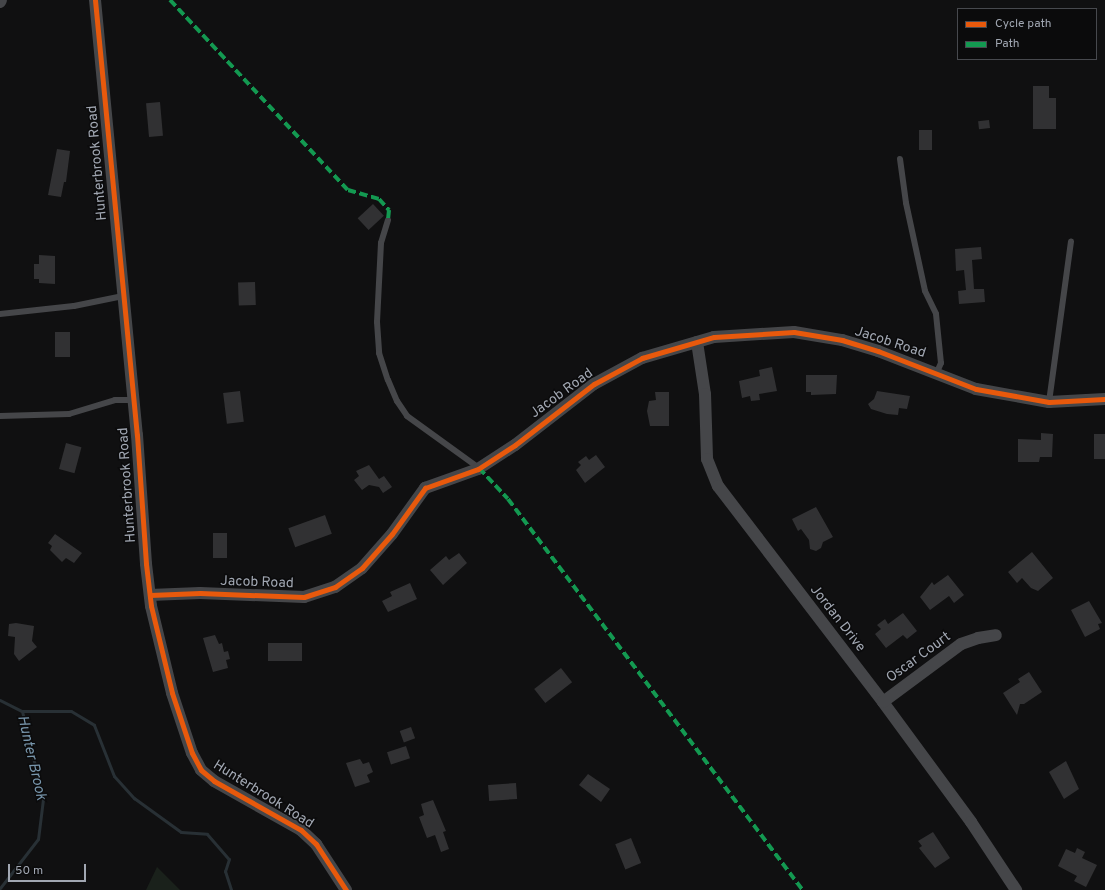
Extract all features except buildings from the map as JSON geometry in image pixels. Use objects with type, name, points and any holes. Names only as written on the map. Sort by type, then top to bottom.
[{"type":"street","name":"Hunterbrook Road","points":[[95,0],[150,595],[172,693],[192,753],[201,770],[214,781],[301,830],[316,844],[346,890]]},
{"type":"street","name":"Jacob Road","points":[[150,595],[200,593],[304,596],[335,587],[362,568],[392,534],[425,488],[479,468],[515,445],[594,384],[642,358],[697,342],[730,336],[794,332],[842,340],[937,372],[976,389],[1049,402],[1105,399]]},
{"type":"street","name":"Jordan Drive","points":[[697,342],[705,394],[707,459],[718,486],[884,702],[972,822],[1016,890]]},
{"type":"street","name":"Oscar Court","points":[[884,702],[962,644],[978,638],[996,636]]},
{"type":"lane","points":[[900,159],[906,203],[925,291],[936,314],[941,363],[937,372]]},
{"type":"lane","points":[[388,220],[381,243],[377,322],[380,353],[388,380],[397,401],[407,416],[479,468]]},
{"type":"lane","points":[[1049,402],[1071,242]]},
{"type":"lane","points":[[0,314],[74,306],[123,296]]},
{"type":"lane","points":[[0,416],[69,414],[115,400],[133,400]]},
{"type":"shaded area","points":[[157,867],[180,890],[146,890]]},
{"type":"waterway","name":"Hunter Brook","points":[[0,700],[22,711],[43,799],[38,839],[0,888]]},
{"type":"waterway","points":[[22,711],[71,711],[94,725],[114,776],[134,798],[181,832],[207,834],[229,859],[225,871],[231,890]]},
{"type":"marked path","points":[[170,0],[348,190],[379,199],[389,210],[388,220]]},
{"type":"marked path","points":[[479,468],[508,499],[803,890]]},
{"type":"cycle path","points":[[95,0],[137,435],[146,564],[151,606],[172,693],[192,753],[201,770],[214,781],[301,830],[316,844],[346,890]]},
{"type":"cycle path","points":[[150,595],[200,593],[304,597],[335,587],[362,568],[392,534],[425,488],[478,469],[515,445],[594,384],[642,358],[714,337],[794,332],[842,340],[878,351],[976,389],[1049,402],[1105,399]]}]
